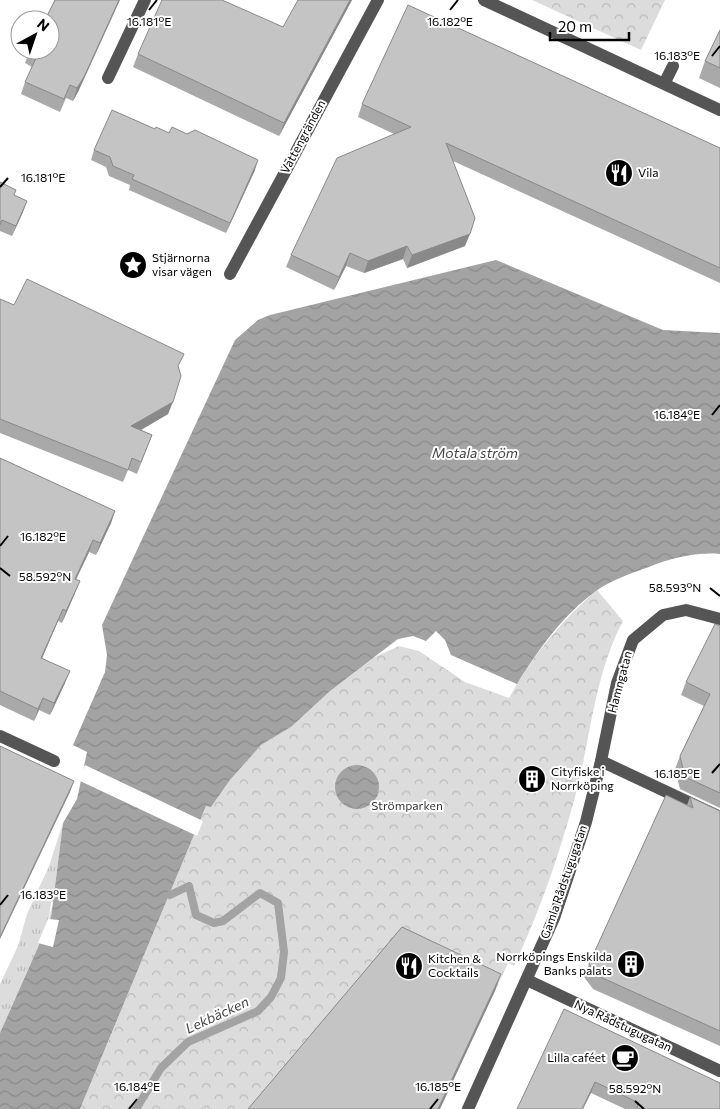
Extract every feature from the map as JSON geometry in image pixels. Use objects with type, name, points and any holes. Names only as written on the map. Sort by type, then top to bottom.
[{"type":"street","points":[[108,78],[145,0]]},
{"type":"street","name":"Vattengränden","points":[[230,274],[378,0]]},
{"type":"street","points":[[484,0],[720,110]]},
{"type":"street","points":[[664,84],[673,66]]},
{"type":"street","name":"Hamngatan","points":[[601,761],[617,683],[632,640],[663,615],[686,610],[720,618]]},
{"type":"street","points":[[0,736],[54,761]]},
{"type":"street","points":[[601,761],[720,817]]},
{"type":"street","name":"Gamla Rådstugugatan","points":[[468,1109],[554,918],[586,822],[601,761]]},
{"type":"street","name":"Nya Rådstugugatan","points":[[527,980],[720,1071]]},
{"type":"green space","points":[[532,0],[665,0],[641,50]]},
{"type":"green space","name":"Strömparken","points":[[597,590],[623,621],[613,642],[599,685],[575,797],[548,883],[514,966],[508,963],[495,991],[396,944],[256,1109],[80,1109],[206,806],[211,807],[230,780],[261,745],[291,727],[329,692],[373,658],[399,646],[419,651],[465,682],[509,698],[527,668],[548,640],[571,614]]},
{"type":"green space","points":[[63,823],[51,918],[0,1033],[0,984],[18,946],[27,914],[49,866]]},
{"type":"water","name":"Motala ström","points":[[496,260],[663,330],[720,333],[720,554],[702,554],[675,558],[629,574],[602,587],[584,600],[562,622],[534,658],[517,684],[451,655],[445,640],[436,631],[426,641],[413,636],[398,639],[373,658],[329,692],[291,727],[261,745],[230,780],[211,807],[206,806],[80,1109],[0,1109],[0,1033],[51,918],[63,823],[77,799],[87,752],[73,745],[105,672],[107,655],[102,625],[235,340],[258,320],[270,315]]},
{"type":"water","points":[[357,765],[369,769],[375,775],[379,787],[375,799],[369,805],[357,809],[345,805],[339,799],[335,787],[339,775],[345,769]]},
{"type":"pier","points":[[85,765],[203,821],[197,836],[78,780]]},
{"type":"pier","points":[[51,902],[53,902],[49,919],[59,920],[53,947],[38,943],[49,917]]},
{"type":"building","points":[[55,0],[119,0],[84,77],[77,88],[70,85],[64,99],[25,82],[35,60],[60,60],[60,10],[50,10]]},
{"type":"building","points":[[162,0],[222,0],[283,27],[298,0],[350,0],[284,123],[138,54]]},
{"type":"building","points":[[408,5],[720,148],[720,268],[446,143],[475,218],[470,234],[412,255],[407,246],[368,261],[350,253],[339,277],[291,255],[337,158],[411,127],[362,104]]},
{"type":"building","points":[[720,30],[720,68],[705,61]]},
{"type":"building","points":[[112,110],[155,129],[156,127],[169,133],[172,127],[187,134],[195,130],[258,160],[230,223],[132,179],[134,175],[113,166],[110,157],[94,150]]},
{"type":"building","points":[[0,182],[16,190],[14,195],[27,201],[16,226],[2,220],[0,225]]},
{"type":"building","points":[[27,279],[184,354],[178,366],[181,376],[173,402],[131,426],[152,435],[141,462],[132,458],[128,470],[0,419],[0,299],[14,305]]},
{"type":"building","points":[[0,458],[115,511],[100,543],[93,540],[75,579],[80,581],[66,611],[63,609],[41,658],[70,671],[54,703],[43,698],[38,709],[0,691]]},
{"type":"building","points":[[715,624],[720,626],[720,793],[685,777],[680,756],[710,694],[686,682]]},
{"type":"building","points":[[0,746],[74,781],[0,937]]},
{"type":"building","points":[[666,795],[693,808],[690,797],[720,811],[720,1031],[598,976],[589,964]]},
{"type":"building","points":[[402,927],[501,974],[438,1109],[248,1109]]},
{"type":"building","points":[[564,1009],[720,1083],[720,1109],[640,1109],[637,1108],[639,1103],[595,1082],[582,1109],[517,1109]]},
{"type":"waterway","name":"Lekbäcken","points":[[136,1109],[161,1068],[188,1042],[258,1011],[271,997],[281,978],[284,952],[278,903],[260,893],[223,921],[214,923],[196,915],[189,886],[170,895]]},
{"type":"place","name":"Vila","points":[[619,173]]},
{"type":"place","name":"Stjärnorna visar vägen","points":[[133,265]]},
{"type":"place","name":"Cityfiske i Norrköping","points":[[532,779]]},
{"type":"place","name":"Norrköpings Enskilda Banks palats","points":[[631,964]]},
{"type":"place","name":"Kitchen & Cocktails","points":[[409,966]]},
{"type":"place","name":"Lilla caféet","points":[[625,1058]]}]
